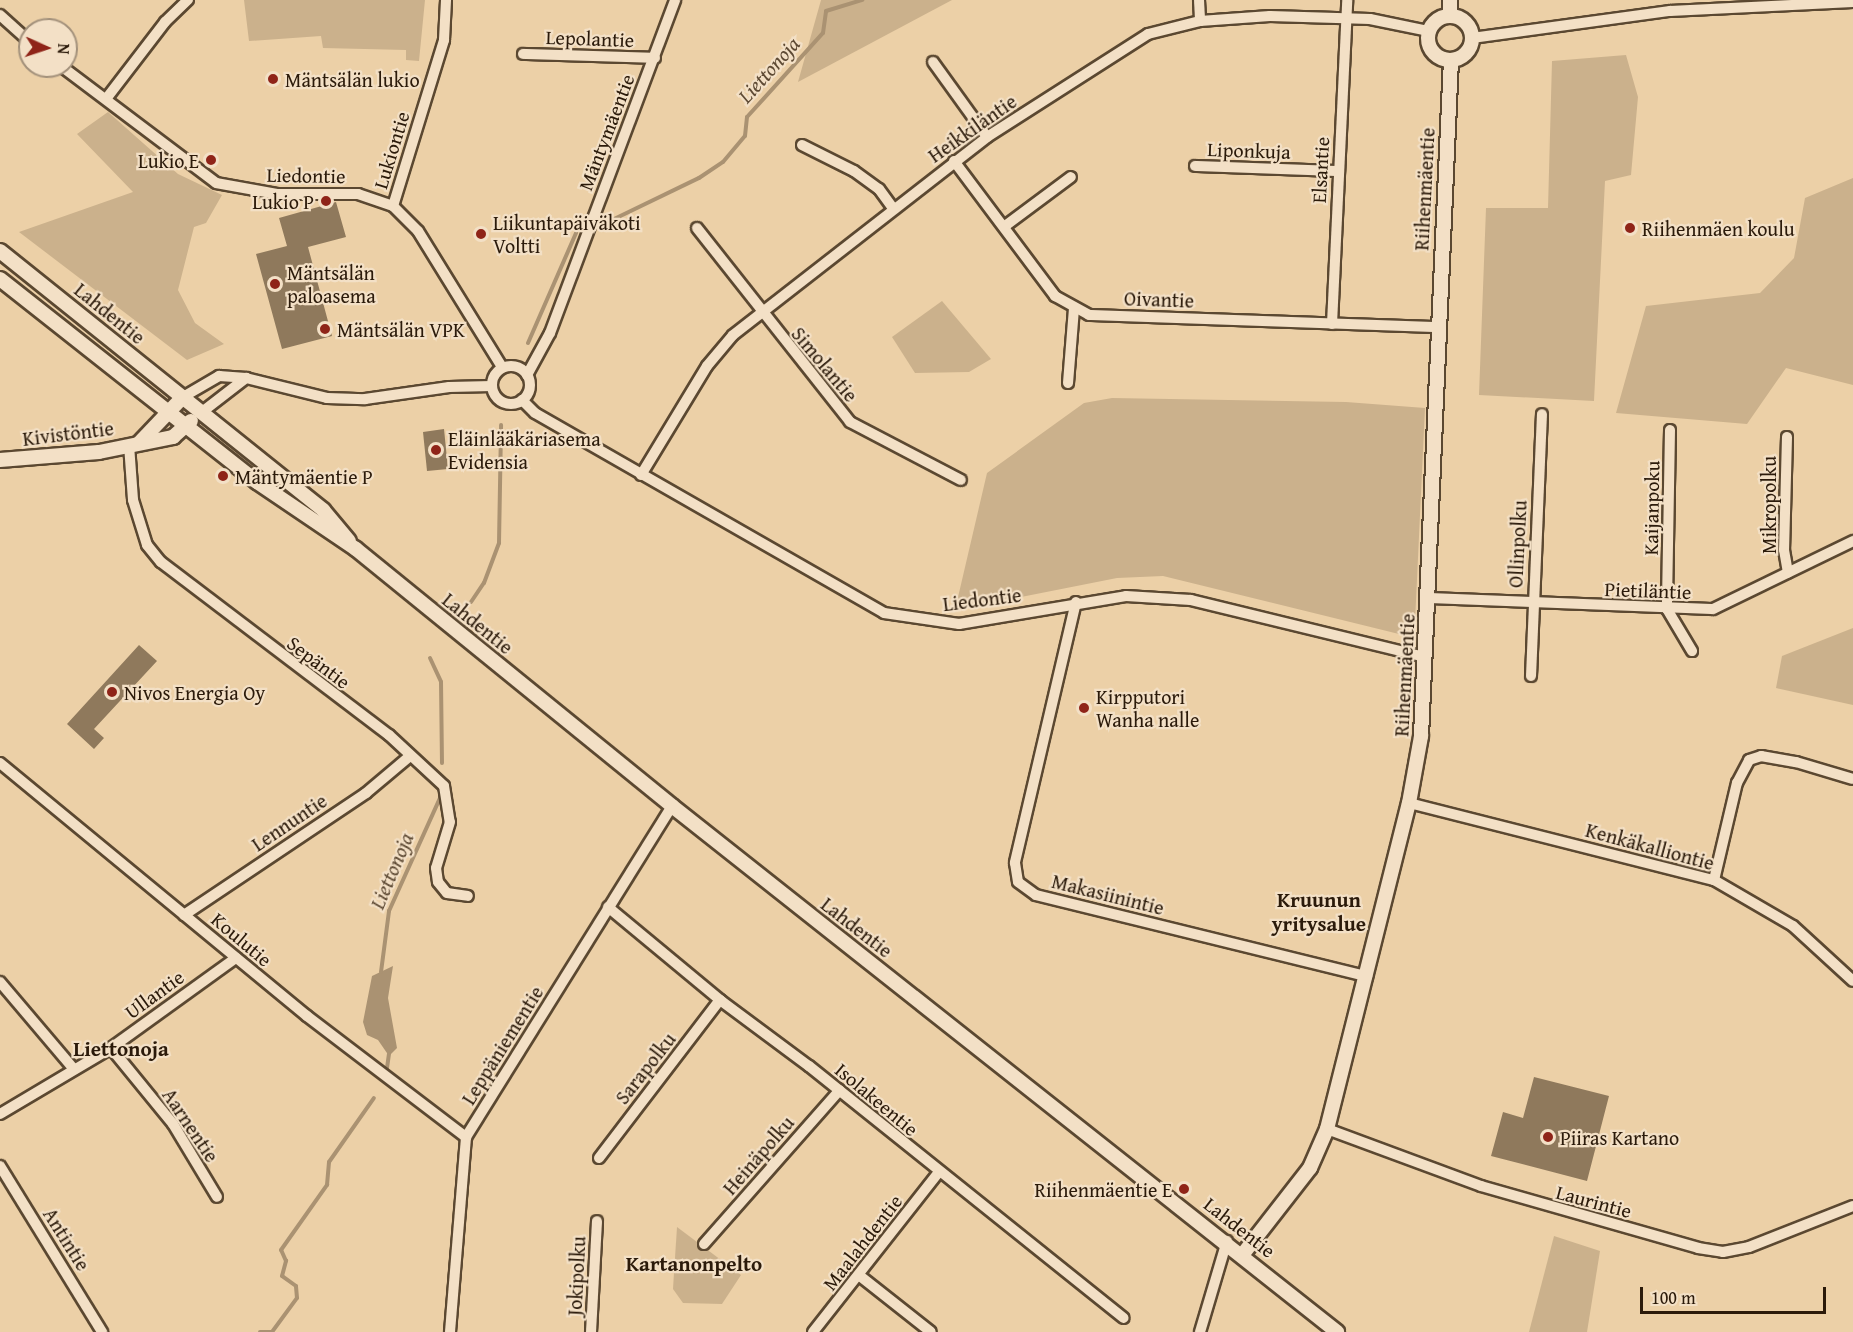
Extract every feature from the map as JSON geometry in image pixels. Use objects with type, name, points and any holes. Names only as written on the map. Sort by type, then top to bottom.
[{"type":"main road","points":[[1450,0],[1450,16]]},
{"type":"main road","points":[[1450,16],[1463,20],[1472,38],[1466,54],[1451,61],[1432,52],[1428,32],[1437,20],[1450,16]]},
{"type":"main road","name":"Riihenmäentie","points":[[1243,1254],[1310,1168],[1327,1129],[1409,803],[1421,736],[1428,598],[1436,327],[1451,61]]},
{"type":"main road","name":"Lahdentie","points":[[0,250],[323,510],[356,549]]},
{"type":"main road","name":"Lahdentie","points":[[0,279],[316,526],[356,549],[672,806],[1227,1241],[1337,1332]]},
{"type":"main road","name":"Kivistöntie","points":[[135,443],[170,413],[183,397]]},
{"type":"main road","name":"Kivistöntie","points":[[0,460],[173,437],[202,412]]},
{"type":"street","points":[[105,99],[165,22],[188,0]]},
{"type":"street","name":"Lukiontie","points":[[393,206],[444,40],[446,0]]},
{"type":"street","name":"Mäntymäentie","points":[[527,375],[550,333],[675,0]]},
{"type":"street","points":[[1199,0],[1200,21]]},
{"type":"street","name":"Elsantie","points":[[1332,324],[1347,0]]},
{"type":"street","points":[[1472,38],[1670,5],[1853,2]]},
{"type":"street","points":[[0,15],[18,31]]},
{"type":"street","name":"Heikkiläntie","points":[[641,475],[707,366],[733,335],[892,207],[987,137],[1149,34],[1200,21],[1346,18],[1428,32]]},
{"type":"street","name":"Lepolantie","points":[[524,54],[655,58]]},
{"type":"street","points":[[933,62],[987,137]]},
{"type":"street","name":"Liedontie","points":[[78,78],[216,183],[277,194],[358,194],[393,206],[418,231],[502,367]]},
{"type":"street","points":[[802,145],[854,171],[879,189],[892,207]]},
{"type":"street","name":"Oivantie","points":[[954,161],[1005,226],[1055,296],[1074,309],[1089,315],[1436,327]]},
{"type":"street","name":"Liponkuja","points":[[1195,166],[1338,171]]},
{"type":"street","points":[[1005,226],[1071,177]]},
{"type":"street","name":"Simolantie","points":[[697,228],[760,314],[850,422],[961,480]]},
{"type":"street","points":[[1068,383],[1074,309]]},
{"type":"street","points":[[502,367],[519,367],[527,375],[530,386],[522,400],[500,401],[492,386],[502,367]]},
{"type":"street","points":[[183,397],[219,376],[246,378],[336,398],[492,386]]},
{"type":"street","points":[[202,412],[246,378]]},
{"type":"street","name":"Liedontie","points":[[522,400],[535,413],[884,613],[959,624],[1076,602],[1126,596],[1191,600],[1425,657]]},
{"type":"street","name":"Ollinpolku","points":[[1531,676],[1532,604],[1542,414]]},
{"type":"street","name":"Kaijanpoku","points":[[1667,609],[1671,430]]},
{"type":"street","name":"Mikropolku","points":[[1787,437],[1784,550],[1788,573]]},
{"type":"street","name":"Sepäntie","points":[[135,443],[133,500],[147,545],[161,562],[389,735],[410,756],[437,777],[450,798],[450,822],[436,868],[438,882],[447,893],[468,896]]},
{"type":"street","name":"Pietiläntie","points":[[1428,598],[1532,604],[1713,609],[1853,541]]},
{"type":"street","name":"Makasiinintie","points":[[1076,602],[1015,863],[1018,882],[1036,895],[1367,976]]},
{"type":"street","points":[[1667,609],[1692,651]]},
{"type":"street","name":"Lennuntie","points":[[184,915],[366,793],[410,756]]},
{"type":"street","points":[[1714,880],[1737,783],[1749,760],[1761,756],[1796,762],[1853,779]]},
{"type":"street","name":"Koulutie","points":[[0,763],[236,958],[466,1137]]},
{"type":"street","name":"Kenkäkalliontie","points":[[1409,803],[1714,880],[1793,926],[1853,981]]},
{"type":"street","name":"Leppäniementie","points":[[450,1332],[466,1137],[672,806]]},
{"type":"street","name":"Isolakeentie","points":[[608,907],[720,1000],[840,1090],[938,1173],[1124,1318]]},
{"type":"street","name":"Ullantie","points":[[0,1114],[73,1068],[111,1048],[236,958]]},
{"type":"street","points":[[0,982],[73,1068]]},
{"type":"street","name":"Sarapolku","points":[[599,1158],[720,1000]]},
{"type":"street","name":"Aarnentie","points":[[111,1048],[173,1124],[217,1197]]},
{"type":"street","name":"Heinäpolku","points":[[704,1244],[840,1090]]},
{"type":"street","name":"Laurintie","points":[[1327,1129],[1561,1211],[1723,1252],[1749,1247],[1853,1206]]},
{"type":"street","name":"Antintie","points":[[0,1166],[102,1332]]},
{"type":"street","name":"Maalahdentie","points":[[813,1332],[860,1276],[938,1173]]},
{"type":"street","name":"Jokipolku","points":[[591,1332],[597,1221]]},
{"type":"street","points":[[1200,1332],[1227,1241]]},
{"type":"street","points":[[860,1276],[931,1332]]},
{"type":"shaded area","points":[[244,0],[425,0],[419,61],[406,60],[406,50],[323,48],[321,36],[249,41]]},
{"type":"shaded area","points":[[821,0],[952,0],[798,82]]},
{"type":"shaded area","points":[[1626,55],[1638,97],[1631,175],[1605,181],[1594,401],[1479,395],[1486,208],[1548,208],[1552,61]]},
{"type":"shaded area","points":[[108,112],[178,174],[222,195],[206,223],[194,227],[178,290],[195,323],[224,344],[187,360],[19,232],[133,192],[77,134]]},
{"type":"shaded area","points":[[1853,178],[1853,385],[1786,368],[1747,424],[1616,413],[1646,306],[1760,293],[1794,258],[1805,198]]},
{"type":"shaded area","points":[[942,301],[991,359],[969,372],[915,373],[892,337]]},
{"type":"shaded area","points":[[1112,398],[1346,402],[1425,408],[1415,622],[1403,635],[1163,576],[1117,578],[955,610],[987,473],[1084,403]]},
{"type":"shaded area","points":[[1853,628],[1853,705],[1776,688],[1782,656]]},
{"type":"shaded area","points":[[393,966],[388,998],[397,1048],[389,1056],[378,1040],[367,1035],[363,1022],[372,976]]},
{"type":"shaded area","points":[[677,1227],[741,1275],[722,1304],[683,1303],[673,1289]]},
{"type":"shaded area","points":[[1554,1236],[1600,1251],[1587,1332],[1529,1332]]},
{"type":"building","name":"Mäntsälän paloasema","points":[[336,202],[346,237],[308,247],[332,336],[282,349],[256,254],[287,246],[279,218]]},
{"type":"building","name":"Eläinlääkäriasema Evidensia","points":[[444,429],[448,469],[427,471],[423,432]]},
{"type":"building","name":"Nivos Energia Oy","points":[[139,645],[157,661],[94,729],[104,738],[94,749],[67,724]]},
{"type":"building","name":"Piiras Kartano","points":[[1534,1077],[1609,1096],[1587,1181],[1491,1156],[1503,1112],[1523,1118]]},
{"type":"waterway","name":"Liettonoja","points":[[610,221],[699,178],[723,162],[745,136],[747,117],[823,33],[826,11],[862,0]]},
{"type":"waterway","name":"Liettonoja","points":[[528,343],[576,233]]},
{"type":"waterway","name":"Liettonoja","points":[[471,602],[484,583],[499,543],[501,425]]},
{"type":"waterway","name":"Liettonoja","points":[[430,658],[441,682],[442,763]]},
{"type":"waterway","name":"Liettonoja","points":[[381,972],[389,911],[441,796]]},
{"type":"waterway","name":"Liettonoja","points":[[387,1068],[389,1054]]},
{"type":"waterway","name":"Liettonoja","points":[[260,1332],[272,1332],[297,1298],[296,1286],[282,1276],[286,1261],[281,1250],[327,1185],[329,1162],[374,1098]]},
{"type":"place","name":"Mäntsälän lukio","points":[[273,79]]},
{"type":"place","name":"Lukio E","points":[[211,160]]},
{"type":"place","name":"Lukio P","points":[[326,201]]},
{"type":"place","name":"Riihenmäen koulu","points":[[1630,228]]},
{"type":"place","name":"Liikuntapäiväkoti Voltti","points":[[481,234]]},
{"type":"place","name":"Mäntsälän paloasema","points":[[275,284]]},
{"type":"place","name":"Mäntsälän VPK","points":[[325,329]]},
{"type":"place","name":"Eläinlääkäriasema Evidensia","points":[[436,450]]},
{"type":"place","name":"Mäntymäentie P","points":[[223,476]]},
{"type":"place","name":"Nivos Energia Oy","points":[[112,692]]},
{"type":"place","name":"Kirpputori Wanha nalle","points":[[1084,708]]},
{"type":"place","name":"Piiras Kartano","points":[[1548,1137]]},
{"type":"place","name":"Riihenmäentie E","points":[[1184,1189]]},
{"type":"district","name":"Kruunun yritysalue","points":[[1319,912]]},
{"type":"district","name":"Liettonoja","points":[[121,1049]]},
{"type":"district","name":"Kartanonpelto","points":[[694,1264]]}]
